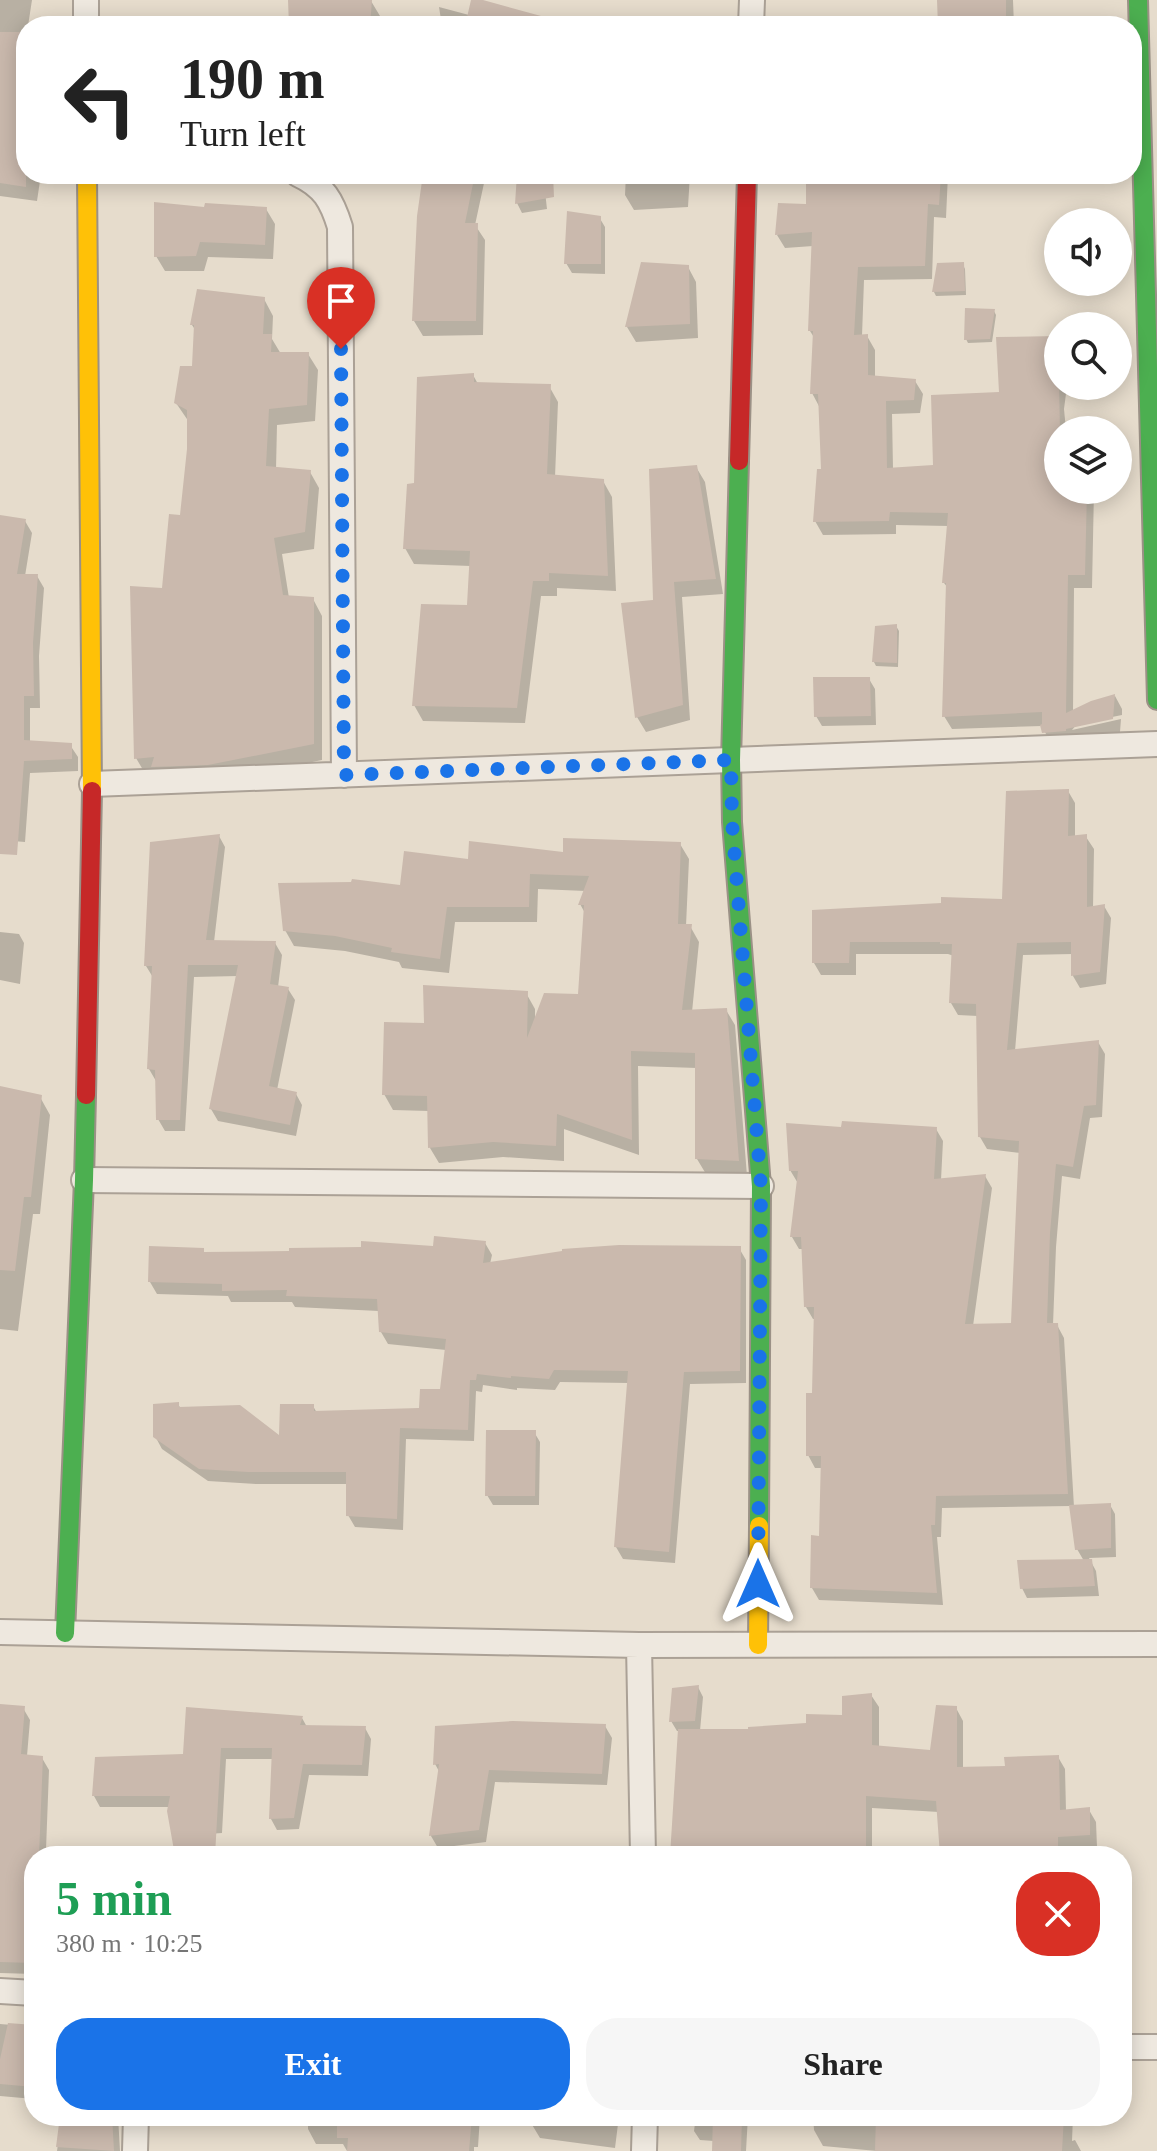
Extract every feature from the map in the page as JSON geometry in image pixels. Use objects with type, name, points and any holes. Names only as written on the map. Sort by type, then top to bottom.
[{"type":"street","points":[[1142,147],[1157,700]]},
{"type":"street","points":[[65,1633],[84,1180],[92,784],[87,184]]},
{"type":"street","points":[[317,184],[334,206],[340,227],[344,775]]},
{"type":"street","points":[[747,184],[731,760],[732,822],[761,1186],[758,1645]]},
{"type":"street","points":[[92,784],[1157,744]]},
{"type":"street","points":[[84,1180],[761,1186]]},
{"type":"street","points":[[0,1632],[639,1645],[1157,1644]]},
{"type":"street","points":[[639,1645],[643,1846]]},
{"type":"street","points":[[0,1991],[24,1992]]},
{"type":"street","points":[[1132,2047],[1157,2047]]},
{"type":"street","points":[[135,2151],[136,2126]]},
{"type":"street","points":[[644,2151],[645,2126]]},
{"type":"building","points":[[288,0],[372,0],[371,16],[289,16]]},
{"type":"building","points":[[471,0],[483,0],[541,16],[467,16]]},
{"type":"building","points":[[937,0],[1006,0],[1006,16],[938,16]]},
{"type":"building","points":[[0,32],[16,32],[16,184],[26,184],[26,187],[0,183]]},
{"type":"building","points":[[422,184],[473,184],[465,223],[478,223],[476,321],[412,321]]},
{"type":"building","points":[[516,184],[553,184],[554,197],[515,204]]},
{"type":"building","points":[[806,184],[940,184],[939,205],[928,204],[925,266],[858,267],[854,335],[868,334],[868,375],[916,379],[914,400],[886,401],[887,468],[933,465],[931,395],[999,392],[996,337],[1044,336],[1044,400],[1059,400],[1060,416],[1044,416],[1044,504],[1087,504],[1085,575],[1068,575],[1066,713],[1115,694],[1113,719],[1066,731],[1042,733],[1042,712],[942,717],[946,583],[942,583],[948,513],[890,512],[889,521],[813,522],[817,469],[821,469],[818,394],[810,394],[813,331],[808,331],[812,232],[775,235],[778,203],[806,204]]},
{"type":"building","points":[[154,202],[204,207],[205,203],[267,207],[265,245],[200,242],[196,256],[154,257]]},
{"type":"building","points":[[567,211],[601,216],[601,264],[564,264]]},
{"type":"building","points":[[641,262],[689,265],[690,324],[625,327]]},
{"type":"building","points":[[964,262],[965,291],[932,292],[937,263]]},
{"type":"building","points":[[197,289],[265,297],[263,334],[272,334],[271,352],[309,352],[307,405],[269,409],[266,466],[311,470],[305,532],[274,538],[283,595],[314,597],[314,744],[208,765],[151,767],[154,757],[134,759],[130,586],[162,588],[169,514],[180,515],[187,449],[187,410],[174,403],[180,366],[192,366],[194,325],[190,325]]},
{"type":"building","points":[[965,308],[995,309],[990,339],[964,340]]},
{"type":"building","points":[[474,373],[474,382],[551,384],[547,474],[604,479],[608,576],[549,573],[549,581],[533,581],[517,708],[412,706],[421,604],[467,605],[470,551],[403,549],[407,484],[414,483],[417,377]]},
{"type":"building","points":[[697,465],[716,579],[674,582],[683,705],[635,718],[621,603],[653,600],[649,469]]},
{"type":"building","points":[[0,515],[26,519],[17,574],[38,574],[33,643],[34,696],[24,696],[24,740],[72,743],[72,759],[24,761],[17,855],[0,854]]},
{"type":"building","points":[[897,624],[897,663],[872,662],[875,626]]},
{"type":"building","points":[[813,677],[870,677],[871,716],[814,717]]},
{"type":"building","points":[[1069,789],[1068,836],[1087,834],[1087,907],[1105,904],[1100,972],[1071,976],[1071,942],[1017,943],[1007,1050],[1099,1040],[1096,1105],[1084,1106],[1073,1167],[1056,1164],[1050,1233],[1047,1323],[1058,1323],[1068,1494],[936,1496],[935,1525],[931,1525],[937,1593],[810,1588],[811,1535],[819,1536],[821,1456],[806,1456],[806,1393],[812,1393],[814,1307],[804,1307],[801,1237],[790,1237],[798,1171],[789,1171],[786,1123],[841,1127],[842,1121],[937,1127],[934,1179],[986,1174],[965,1324],[1011,1323],[1019,1141],[978,1137],[976,1004],[949,1003],[952,944],[850,942],[849,963],[812,963],[812,910],[941,903],[941,897],[1002,899],[1006,791]]},
{"type":"building","points":[[220,834],[206,940],[276,941],[270,984],[289,987],[269,1086],[297,1092],[290,1125],[209,1109],[238,965],[188,965],[180,1120],[156,1120],[155,1070],[147,1069],[152,966],[144,966],[150,842]]},
{"type":"building","points":[[563,838],[681,842],[678,924],[692,924],[682,1010],[727,1008],[739,1161],[695,1159],[695,1053],[631,1051],[632,1140],[557,1114],[556,1146],[493,1142],[428,1148],[427,1096],[382,1095],[384,1022],[424,1023],[423,985],[528,991],[527,1038],[544,993],[578,994],[584,905],[578,905],[589,876],[530,874],[529,907],[447,907],[440,959],[391,952],[392,948],[335,936],[283,931],[278,883],[351,882],[352,879],[400,885],[404,851],[468,859],[469,841],[563,852]]},
{"type":"building","points":[[0,1086],[42,1095],[31,1197],[24,1197],[15,1271],[0,1270]]},
{"type":"building","points":[[434,1236],[486,1241],[483,1263],[562,1249],[619,1245],[741,1246],[740,1371],[684,1372],[669,1552],[614,1547],[628,1371],[554,1370],[549,1379],[477,1374],[476,1380],[470,1380],[468,1430],[400,1428],[397,1519],[346,1516],[346,1472],[199,1469],[153,1437],[153,1404],[179,1402],[179,1407],[240,1405],[279,1435],[280,1404],[314,1404],[314,1411],[419,1408],[420,1389],[440,1389],[446,1339],[379,1332],[377,1299],[286,1296],[287,1290],[222,1291],[222,1284],[148,1282],[149,1246],[204,1248],[204,1252],[361,1247],[361,1241],[433,1246]]},
{"type":"building","points":[[486,1430],[536,1430],[535,1496],[485,1496]]},
{"type":"building","points":[[1111,1503],[1111,1548],[1075,1550],[1069,1505]]},
{"type":"building","points":[[1092,1559],[1095,1586],[1020,1589],[1017,1560]]},
{"type":"building","points":[[699,1685],[695,1721],[669,1722],[672,1688]]},
{"type":"building","points":[[872,1693],[872,1745],[930,1750],[936,1705],[957,1706],[957,1767],[1005,1766],[1004,1757],[1059,1755],[1060,1810],[1090,1807],[1090,1835],[1058,1837],[1058,1846],[939,1846],[936,1801],[866,1796],[866,1846],[671,1846],[678,1729],[748,1729],[806,1723],[806,1714],[842,1715],[842,1696]]},
{"type":"building","points":[[0,1704],[25,1706],[21,1754],[43,1756],[39,1846],[24,1846],[24,1963],[0,1962]]},
{"type":"building","points":[[186,1707],[303,1716],[300,1725],[366,1726],[362,1765],[303,1764],[294,1818],[269,1819],[272,1748],[221,1748],[216,1846],[173,1846],[167,1811],[170,1796],[92,1796],[95,1757],[183,1754]]},
{"type":"building","points":[[513,1721],[606,1724],[602,1774],[489,1770],[479,1830],[429,1836],[439,1764],[433,1765],[435,1726]]},
{"type":"building","points":[[8,2023],[24,2024],[24,2086],[0,2084],[0,2059]]},
{"type":"building","points":[[59,2126],[113,2126],[114,2151],[56,2147]]},
{"type":"building","points":[[337,2126],[471,2126],[469,2151],[347,2151],[348,2138],[337,2138]]},
{"type":"building","points":[[713,2126],[742,2126],[741,2151],[712,2151]]},
{"type":"building","points":[[876,2126],[1063,2126],[1062,2151],[875,2151]]},
{"type":"traffic: fast","points":[[1138,0],[1138,16]]},
{"type":"traffic: fast","points":[[1142,147],[1157,700]]},
{"type":"traffic: fast","points":[[739,461],[732,822],[761,1186],[759,1526]]},
{"type":"traffic: fast","points":[[65,1633],[86,1095]]},
{"type":"traffic: slow","points":[[87,184],[92,791]]},
{"type":"traffic: slow","points":[[758,1645],[759,1526]]},
{"type":"traffic: jam","points":[[739,461],[747,184]]},
{"type":"traffic: jam","points":[[86,1095],[92,791]]},
{"type":"route","points":[[341,349],[344,775],[731,760],[732,822],[761,1186],[758,1584]]}]
